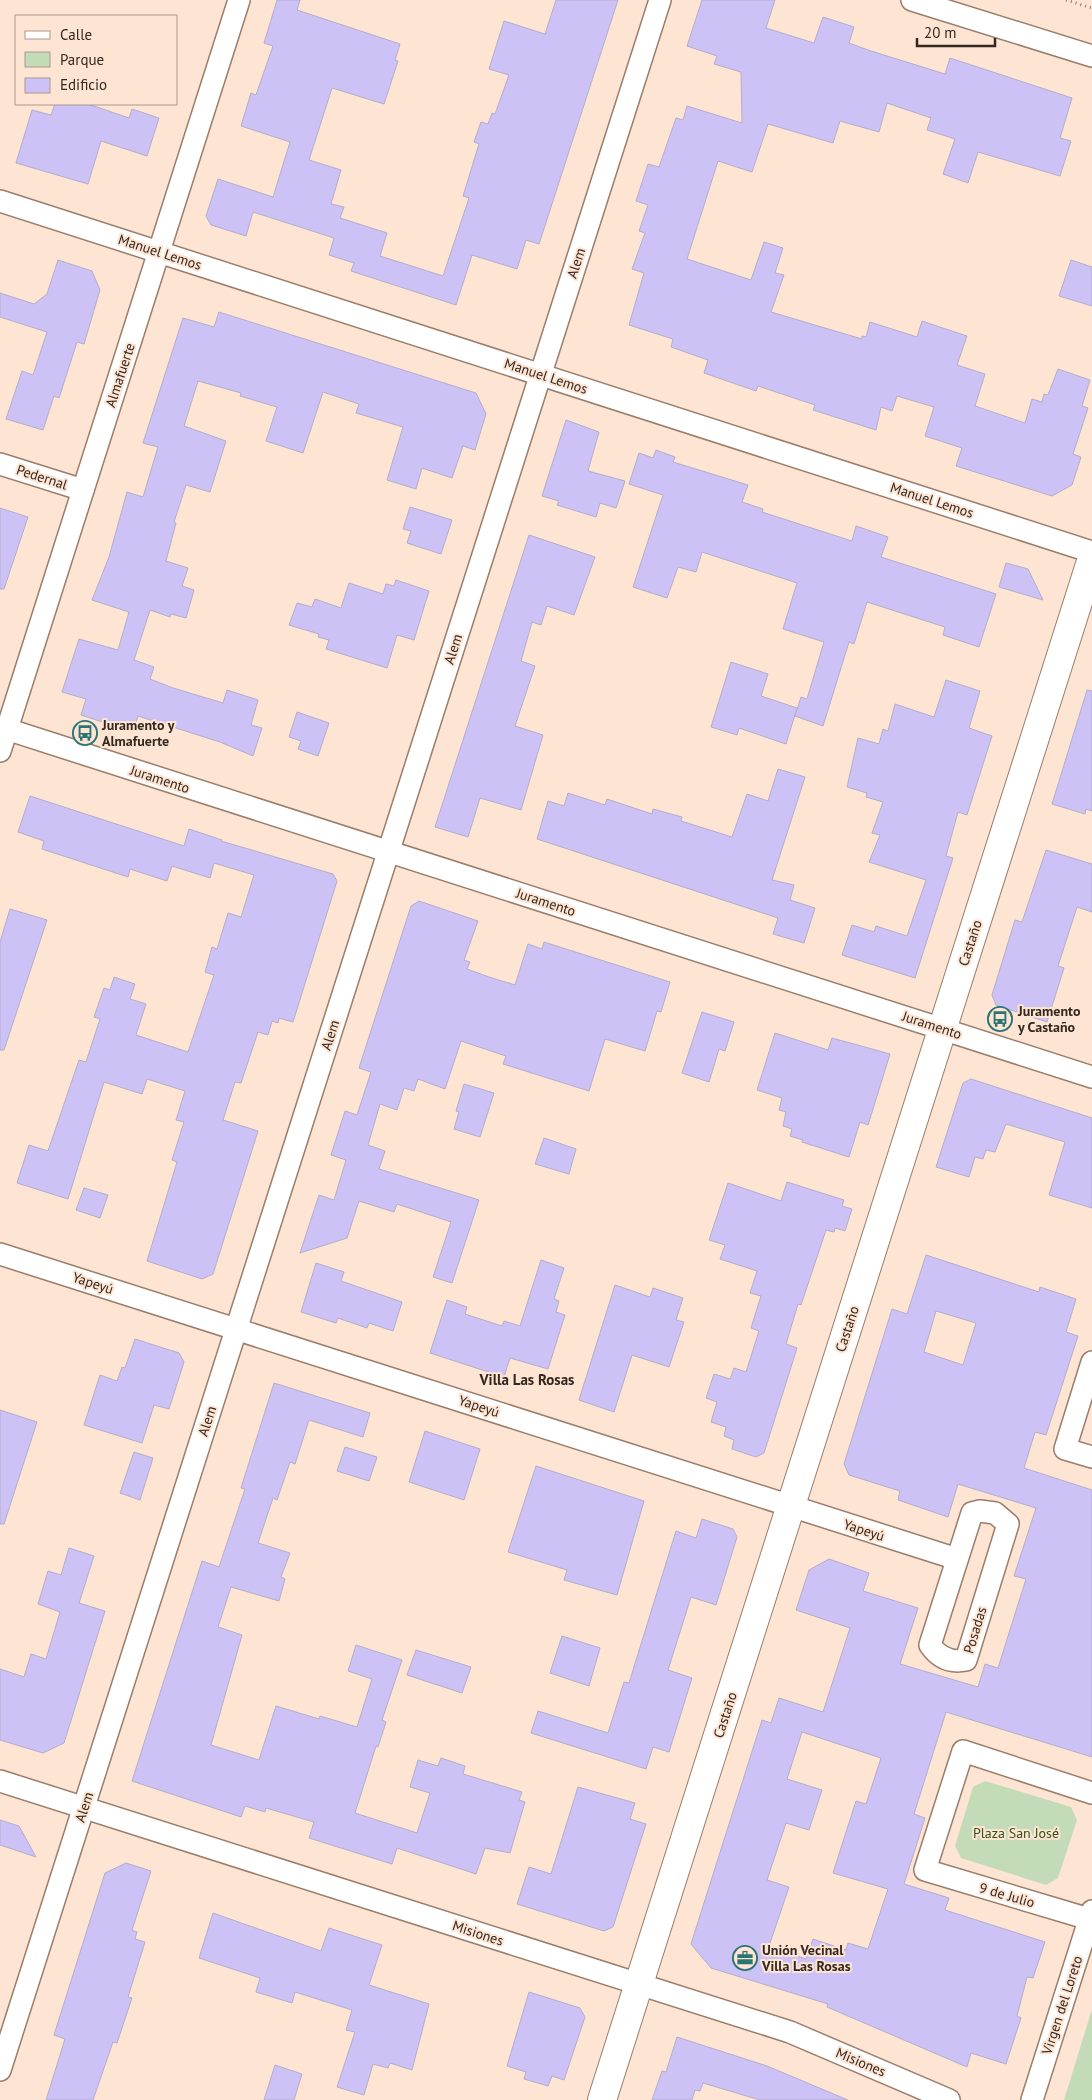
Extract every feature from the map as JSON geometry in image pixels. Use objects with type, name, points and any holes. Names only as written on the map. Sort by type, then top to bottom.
[{"type":"street","name":"Almafuerte","points":[[0,751],[3,728],[83,490],[240,0]]},
{"type":"street","name":"Alem","points":[[0,2070],[660,0]]},
{"type":"street","points":[[912,0],[1092,56]]},
{"type":"street","name":"Manuel Lemos","points":[[0,201],[1092,552]]},
{"type":"street","name":"Pedernal","points":[[0,464],[83,490]]},
{"type":"street","name":"Castaño","points":[[602,2100],[1092,558]]},
{"type":"street","name":"Juramento","points":[[3,728],[1092,1077]]},
{"type":"street","name":"Yapeyú","points":[[0,1254],[957,1560]]},
{"type":"street","points":[[1092,1362],[1065,1449],[1092,1457]]},
{"type":"street","name":"Posadas","points":[[990,1511],[1007,1522],[1008,1524],[966,1660],[955,1661],[942,1657],[930,1645],[957,1560],[972,1513],[990,1511]]},
{"type":"street","name":"9 de Julio","points":[[1090,1924],[924,1870],[963,1751],[1092,1792]]},
{"type":"street","name":"Misiones","points":[[0,1781],[790,2032],[949,2100]]},
{"type":"street","name":"Virgen del Loreto","points":[[1032,2100],[1090,1924]]},
{"type":"path","points":[[1066,0],[1092,8]]},
{"type":"green space","name":"Plaza San José","points":[[985,1781],[1071,1807],[1077,1820],[1058,1878],[1046,1885],[961,1858],[955,1846],[973,1787]]},
{"type":"green space","points":[[1092,2009],[1092,2100],[1064,2100]]},
{"type":"building","points":[[277,0],[300,0],[297,10],[400,44],[395,60],[398,61],[384,104],[332,88],[309,160],[341,170],[331,204],[344,207],[340,218],[387,233],[380,256],[443,276],[469,198],[463,196],[479,144],[474,142],[481,122],[488,124],[492,113],[495,114],[509,75],[489,69],[504,21],[545,34],[556,0],[618,0],[539,244],[526,240],[517,269],[472,255],[456,305],[351,271],[354,263],[329,255],[334,238],[253,212],[246,236],[211,225],[206,216],[218,179],[273,197],[290,142],[241,126],[251,93],[256,95],[273,46],[264,43]]},
{"type":"building","points":[[702,0],[775,0],[766,28],[814,43],[823,17],[854,27],[849,43],[871,51],[945,74],[950,58],[1072,98],[1060,138],[1071,141],[1060,176],[978,152],[968,183],[943,174],[955,139],[927,130],[931,118],[887,103],[879,132],[840,121],[833,143],[768,124],[752,172],[718,161],[687,259],[751,280],[764,242],[783,248],[775,273],[784,275],[771,312],[862,339],[862,336],[866,337],[870,322],[917,337],[922,321],[967,336],[957,365],[985,374],[975,406],[1025,423],[1032,399],[1042,402],[1044,394],[1048,395],[1058,369],[1090,380],[1082,406],[1088,408],[1073,454],[1081,457],[1072,485],[1052,496],[956,466],[962,448],[925,436],[934,407],[897,396],[892,411],[881,407],[876,430],[813,410],[815,405],[758,386],[756,391],[704,373],[708,360],[671,347],[673,339],[629,325],[644,273],[632,269],[645,233],[639,231],[648,205],[636,201],[648,164],[659,167],[676,118],[683,120],[687,106],[742,123],[741,72],[714,64],[717,56],[687,46]]},
{"type":"building","points":[[55,105],[91,105],[129,118],[132,109],[159,118],[147,156],[101,141],[88,184],[16,163],[32,110],[51,115]]},
{"type":"building","points":[[58,260],[92,271],[100,290],[84,344],[77,342],[59,398],[54,396],[43,430],[6,419],[22,371],[33,375],[47,332],[0,317],[0,293],[34,304],[47,294]]},
{"type":"building","points":[[1071,260],[1092,267],[1092,306],[1059,296]]},
{"type":"building","points":[[219,312],[476,393],[486,414],[475,450],[463,446],[452,478],[422,468],[416,489],[387,480],[403,427],[356,413],[359,404],[323,392],[303,453],[266,441],[277,407],[240,396],[241,393],[198,381],[184,426],[226,441],[210,492],[186,485],[174,522],[176,523],[166,561],[188,568],[182,586],[194,590],[186,618],[171,614],[170,617],[150,610],[134,660],[154,667],[150,679],[173,688],[223,703],[227,690],[258,700],[251,725],[262,728],[253,756],[220,742],[138,716],[133,732],[81,715],[86,699],[62,692],[79,639],[118,650],[129,612],[92,600],[109,557],[127,492],[143,497],[158,447],[143,443],[183,318],[214,327]]},
{"type":"building","points":[[566,420],[599,432],[588,471],[625,481],[616,508],[600,503],[596,517],[557,505],[559,501],[542,496]]},
{"type":"building","points":[[656,450],[675,457],[673,462],[748,485],[742,502],[763,509],[762,512],[852,541],[856,526],[888,537],[881,557],[996,594],[979,647],[943,635],[945,627],[867,602],[854,644],[849,642],[823,726],[795,716],[801,697],[807,699],[824,642],[783,629],[797,583],[702,552],[696,572],[678,567],[667,598],[633,587],[663,495],[629,484],[639,453],[653,458]]},
{"type":"building","points":[[410,507],[452,520],[441,554],[407,543],[411,531],[403,529]]},
{"type":"building","points":[[0,508],[28,517],[4,589],[0,589]]},
{"type":"building","points":[[529,535],[595,557],[574,615],[547,606],[541,625],[532,622],[521,661],[535,666],[515,726],[543,735],[521,810],[480,798],[468,837],[435,827]]},
{"type":"building","points":[[1006,563],[1028,569],[1043,600],[999,587]]},
{"type":"building","points":[[396,580],[429,591],[414,640],[397,635],[387,668],[326,649],[329,640],[318,637],[319,634],[289,625],[297,603],[312,607],[315,599],[341,608],[349,583],[383,594],[386,584],[394,586]]},
{"type":"building","points":[[731,662],[768,674],[761,696],[797,708],[786,744],[739,728],[737,735],[711,727]]},
{"type":"building","points":[[946,680],[980,691],[969,728],[992,736],[967,815],[958,812],[946,856],[953,858],[915,978],[842,955],[852,925],[874,932],[876,926],[907,936],[926,880],[869,862],[880,835],[872,833],[883,802],[866,797],[867,793],[847,787],[858,738],[879,744],[883,729],[888,731],[895,704],[934,717]]},
{"type":"building","points":[[1087,690],[1092,691],[1092,811],[1086,809],[1085,814],[1052,804]]},
{"type":"building","points":[[297,712],[329,723],[318,756],[298,749],[301,741],[289,737]]},
{"type":"building","points":[[778,769],[805,777],[772,880],[794,885],[790,900],[815,908],[804,943],[773,934],[778,918],[537,839],[548,801],[564,806],[568,793],[605,805],[607,799],[652,814],[653,809],[682,817],[681,821],[732,837],[747,794],[768,801]]},
{"type":"building","points":[[30,796],[184,846],[189,829],[221,841],[333,874],[337,881],[293,1022],[279,1018],[278,1023],[272,1021],[268,1035],[258,1032],[241,1083],[235,1082],[223,1120],[258,1131],[213,1274],[202,1279],[147,1261],[177,1162],[172,1160],[184,1122],[176,1120],[185,1091],[147,1079],[142,1094],[104,1082],[68,1199],[17,1183],[29,1145],[48,1151],[79,1060],[86,1062],[100,1019],[94,1017],[104,988],[110,990],[114,977],[135,984],[130,999],[146,1004],[136,1035],[188,1052],[214,975],[205,972],[212,947],[217,949],[228,913],[241,917],[254,875],[214,863],[210,878],[172,866],[167,881],[130,869],[128,877],[42,849],[44,841],[18,832]]},
{"type":"building","points":[[1046,850],[1092,864],[1092,912],[1077,907],[1058,966],[1064,968],[1047,1022],[996,1005],[992,995],[1015,920],[1022,922]]},
{"type":"building","points":[[419,901],[478,921],[464,960],[470,962],[467,969],[489,977],[515,985],[528,944],[542,949],[544,942],[670,982],[661,1012],[657,1011],[645,1051],[605,1039],[589,1091],[503,1064],[506,1056],[461,1041],[445,1089],[418,1079],[414,1091],[404,1088],[397,1110],[380,1104],[368,1145],[385,1151],[379,1169],[479,1200],[452,1283],[433,1277],[451,1222],[397,1204],[394,1212],[359,1201],[347,1238],[300,1253],[319,1195],[334,1200],[346,1160],[331,1155],[345,1111],[357,1115],[371,1072],[359,1068],[411,906]]},
{"type":"building","points":[[10,909],[47,920],[4,1050],[0,1050],[0,942]]},
{"type":"building","points":[[702,1012],[734,1022],[725,1051],[719,1049],[709,1082],[682,1073]]},
{"type":"building","points":[[775,1033],[828,1050],[832,1038],[890,1054],[868,1125],[860,1122],[849,1157],[802,1142],[803,1140],[790,1136],[792,1129],[783,1126],[786,1112],[779,1110],[782,1098],[757,1090]]},
{"type":"building","points":[[971,1079],[1092,1118],[1092,1208],[1049,1195],[1065,1142],[1006,1124],[995,1152],[986,1150],[983,1159],[975,1157],[969,1177],[936,1167],[963,1083]]},
{"type":"building","points":[[464,1084],[494,1093],[480,1137],[454,1129],[459,1112],[456,1111]]},
{"type":"building","points":[[544,1138],[576,1149],[569,1174],[535,1164]]},
{"type":"building","points":[[787,1182],[844,1200],[842,1206],[852,1209],[845,1231],[835,1228],[834,1232],[826,1230],[801,1305],[798,1304],[786,1344],[797,1348],[764,1453],[756,1457],[732,1449],[734,1440],[724,1436],[726,1427],[711,1422],[717,1402],[706,1398],[714,1374],[730,1379],[734,1368],[746,1372],[759,1331],[751,1328],[761,1296],[750,1293],[757,1271],[720,1259],[725,1245],[709,1240],[728,1183],[781,1201]]},
{"type":"building","points":[[84,1188],[108,1195],[100,1218],[76,1210]]},
{"type":"building","points":[[926,1255],[1039,1292],[1040,1287],[1076,1299],[1066,1332],[1078,1336],[1046,1435],[1035,1432],[1024,1468],[1092,1490],[1092,1757],[946,1712],[914,1814],[925,1818],[904,1884],[949,1898],[945,1910],[1045,1942],[1033,1978],[1027,1977],[1017,2016],[1021,2018],[1006,2064],[971,2053],[967,2067],[827,2007],[828,2004],[711,1968],[691,1944],[762,1720],[771,1723],[779,1698],[823,1712],[850,1628],[796,1610],[809,1570],[829,1559],[869,1573],[863,1591],[918,1608],[900,1664],[978,1687],[985,1664],[998,1668],[1026,1579],[1014,1576],[1036,1508],[958,1484],[948,1517],[898,1500],[900,1491],[849,1475],[844,1464],[892,1309],[907,1314]],"holes":[[[936,1311],[976,1323],[963,1365],[924,1352]],[[802,1732],[881,1758],[866,1804],[856,1801],[833,1873],[888,1889],[868,1949],[848,1943],[846,1950],[813,1939],[806,1959],[769,1946],[789,1887],[767,1880],[786,1823],[809,1830],[822,1790],[787,1779]]]},
{"type":"building","points":[[541,1260],[564,1268],[554,1299],[559,1301],[556,1312],[565,1315],[548,1369],[510,1358],[504,1377],[430,1353],[447,1300],[467,1307],[465,1314],[502,1326],[504,1321],[520,1326]]},
{"type":"building","points":[[316,1263],[344,1272],[341,1281],[402,1302],[393,1331],[369,1323],[367,1328],[338,1318],[336,1323],[301,1312]]},
{"type":"building","points":[[615,1285],[650,1297],[653,1288],[683,1298],[676,1320],[684,1322],[669,1367],[632,1355],[614,1412],[579,1400]]},
{"type":"building","points":[[135,1339],[179,1353],[184,1362],[169,1409],[154,1405],[142,1443],[84,1425],[100,1375],[117,1381],[122,1367],[125,1368]]},
{"type":"building","points":[[274,1383],[370,1413],[363,1437],[309,1420],[295,1464],[290,1462],[277,1500],[273,1498],[258,1543],[290,1553],[281,1577],[285,1579],[279,1601],[231,1587],[218,1627],[242,1635],[211,1745],[259,1760],[276,1706],[319,1719],[320,1716],[357,1727],[372,1679],[348,1671],[356,1645],[402,1660],[382,1720],[386,1722],[378,1747],[376,1746],[355,1813],[417,1833],[430,1793],[410,1787],[418,1760],[438,1766],[441,1758],[465,1766],[463,1774],[522,1792],[519,1800],[525,1802],[510,1853],[485,1848],[476,1874],[397,1848],[392,1864],[309,1838],[314,1822],[266,1808],[265,1812],[245,1806],[241,1817],[132,1781],[202,1561],[219,1567],[245,1489],[241,1488]]},
{"type":"building","points":[[0,1410],[37,1422],[4,1524],[0,1524]]},
{"type":"building","points":[[425,1431],[480,1449],[464,1500],[409,1482]]},
{"type":"building","points":[[345,1447],[377,1457],[369,1481],[337,1471]]},
{"type":"building","points":[[134,1452],[153,1458],[140,1500],[120,1493]]},
{"type":"building","points":[[536,1466],[644,1501],[617,1595],[564,1580],[567,1570],[508,1552]]},
{"type":"building","points":[[702,1519],[733,1529],[737,1537],[716,1605],[691,1597],[668,1670],[692,1678],[669,1752],[653,1747],[646,1769],[531,1733],[538,1711],[608,1733],[624,1682],[629,1683],[676,1531],[696,1538]]},
{"type":"building","points":[[69,1548],[94,1556],[79,1603],[105,1611],[64,1743],[43,1753],[0,1740],[0,1669],[24,1677],[31,1654],[46,1659],[60,1612],[38,1604],[48,1571],[61,1575]]},
{"type":"building","points":[[562,1636],[600,1648],[589,1686],[550,1673]]},
{"type":"building","points":[[416,1650],[471,1667],[462,1693],[407,1675]]},
{"type":"building","points":[[578,1787],[635,1803],[630,1819],[646,1824],[613,1927],[604,1931],[517,1904],[529,1867],[551,1874]]},
{"type":"building","points":[[0,1820],[19,1826],[36,1857],[0,1845]]},
{"type":"building","points":[[126,1863],[151,1871],[132,1930],[137,1932],[135,1939],[145,1942],[128,1997],[132,1998],[117,2043],[113,2042],[93,2100],[46,2100],[65,2039],[54,2035],[105,1873]]},
{"type":"building","points":[[213,1913],[321,1951],[329,1928],[382,1945],[369,1985],[429,2004],[412,2070],[390,2063],[388,2068],[373,2064],[364,2095],[337,2087],[355,2032],[346,2030],[352,2010],[295,1992],[292,2003],[256,1992],[260,1978],[199,1958]]},
{"type":"building","points":[[529,1992],[580,2008],[585,2017],[564,2080],[552,2076],[548,2086],[524,2079],[526,2072],[507,2066]]},
{"type":"building","points":[[677,2037],[767,2066],[848,2100],[760,2100],[703,2083],[700,2091],[695,2090],[692,2100],[652,2100],[662,2071],[666,2072]]},
{"type":"building","points":[[275,2065],[302,2074],[294,2100],[264,2100]]},
{"type":"place","name":"Juramento y Almafuerte","points":[[85,733]]},
{"type":"place","name":"Juramento y Castaño","points":[[1000,1019]]},
{"type":"place","name":"Unión Vecinal Villa Las Rosas","points":[[745,1958]]},
{"type":"district","name":"Villa Las Rosas","points":[[527,1379]]}]
